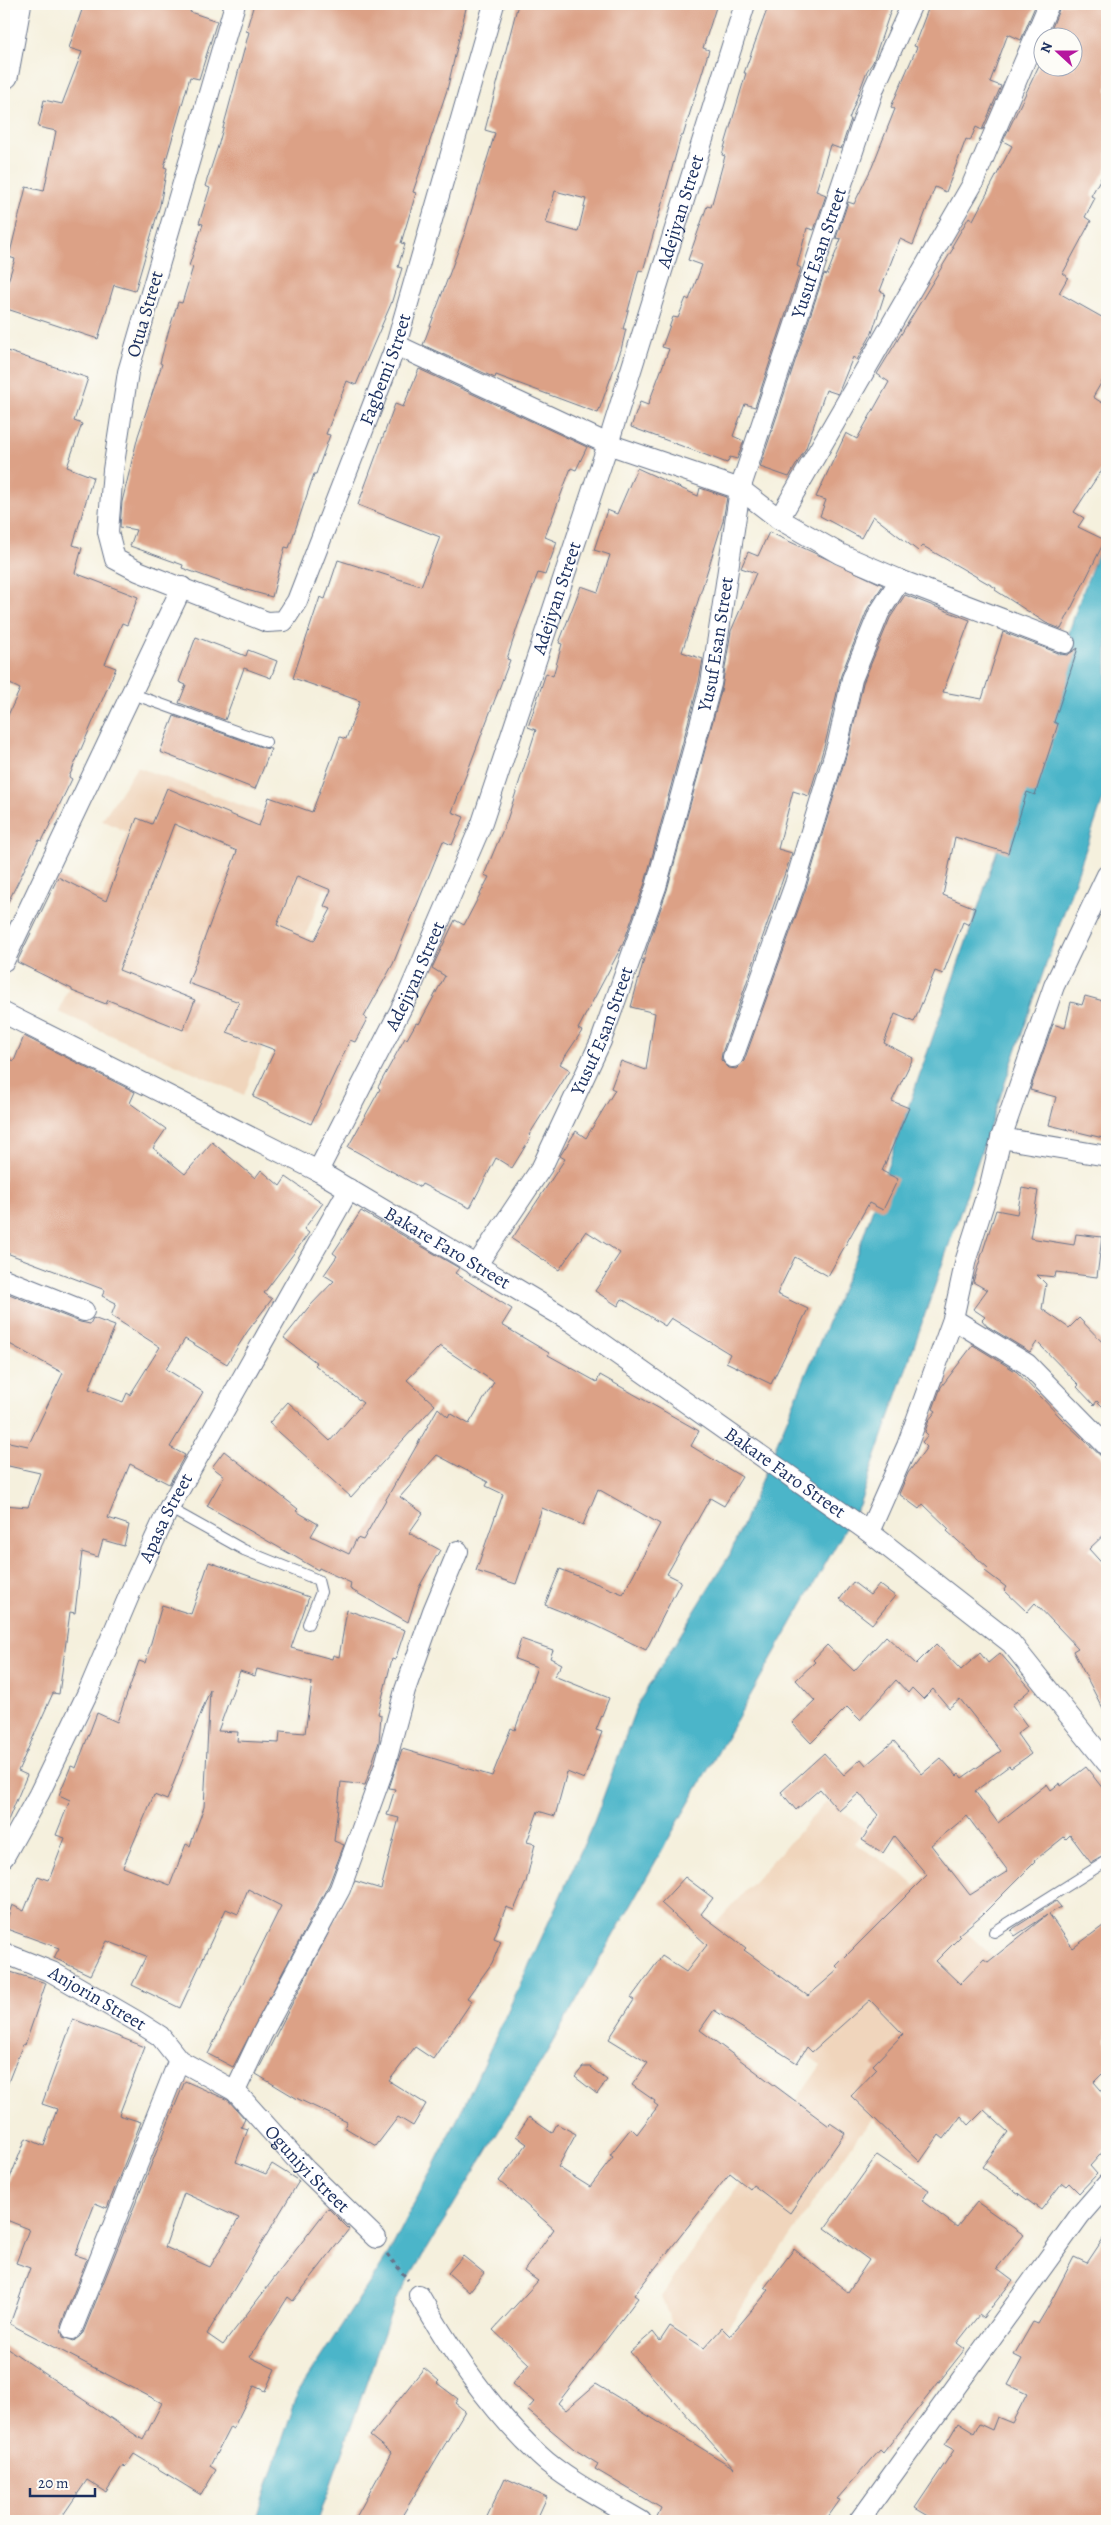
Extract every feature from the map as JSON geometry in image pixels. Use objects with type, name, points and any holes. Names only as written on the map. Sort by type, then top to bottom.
[{"type":"main road","points":[[4,76],[17,4]]},
{"type":"street","name":"Otua Street","points":[[182,587],[138,572],[116,559],[108,532],[113,470],[128,372],[235,4]]},
{"type":"street","name":"Fagbemi Street","points":[[182,587],[267,622],[284,621],[297,601],[396,345],[494,4]]},
{"type":"street","name":"Adejiyan Street","points":[[318,1171],[407,997],[482,823],[608,444],[745,4]]},
{"type":"street","name":"Yusuf Esan Street","points":[[476,1266],[542,1167],[601,1042],[656,887],[711,684],[740,489],[874,88],[912,4]]},
{"type":"street","points":[[779,519],[972,185],[1048,4]]},
{"type":"street","points":[[396,345],[608,444],[740,489],[779,519],[840,554],[900,580],[1065,642]]},
{"type":"street","points":[[733,1057],[795,884],[838,743],[852,679],[879,613],[900,580]]},
{"type":"street","points":[[4,961],[182,587]]},
{"type":"street","points":[[866,1531],[907,1446],[953,1319],[966,1260],[991,1181],[1001,1138],[1054,986],[1107,875]]},
{"type":"street","name":"Bakare Faro Street","points":[[4,1013],[318,1171],[572,1322],[866,1531],[1011,1643],[1107,1763]]},
{"type":"street","points":[[1001,1138],[1107,1156]]},
{"type":"street","name":"Apasa Street","points":[[4,1857],[39,1794],[80,1708],[169,1508],[349,1189]]},
{"type":"street","points":[[4,1279],[84,1311]]},
{"type":"street","points":[[953,1319],[1027,1364],[1107,1446]]},
{"type":"street","points":[[235,2091],[262,2034],[340,1889],[385,1765],[405,1690],[433,1611],[458,1550]]},
{"type":"street","name":"Anjorin Street","points":[[4,1953],[52,1972],[153,2031],[160,2036],[179,2060]]},
{"type":"street","points":[[72,2329],[179,2060]]},
{"type":"street","name":"Oguniyi Street","points":[[179,2060],[235,2091],[306,2170],[376,2238]]},
{"type":"street","points":[[859,2521],[1080,2215],[1107,2184]]},
{"type":"street","points":[[419,2295],[445,2341],[490,2401],[540,2456],[641,2521]]},
{"type":"lane","points":[[130,693],[266,742]]},
{"type":"lane","points":[[169,1508],[244,1550],[318,1580],[321,1592],[308,1624]]},
{"type":"lane","points":[[994,1932],[1107,1861]]},
{"type":"path","points":[[376,2238],[419,2295]]},
{"type":"shaded area","points":[[137,767],[342,842],[244,1095],[59,1012],[127,832],[102,820]]},
{"type":"shaded area","points":[[827,1801],[866,1829],[854,1843],[901,1873],[1012,1974],[930,2053],[859,2135],[712,2350],[672,2324],[661,2297],[821,2065],[678,1965]]},
{"type":"water","points":[[1107,529],[1107,788],[859,1505],[547,2052],[395,2301],[318,2521],[256,2521],[298,2392],[389,2253],[463,2108],[594,1822],[637,1705],[730,1554],[858,1251],[979,905],[1079,602]]},
{"type":"building","points":[[84,4],[193,4],[190,12],[217,21],[199,79],[190,77],[164,167],[167,168],[160,205],[135,291],[114,285],[98,339],[4,308],[4,294],[15,259],[9,257],[26,187],[44,191],[56,131],[38,127],[44,100],[62,104],[82,52],[69,48]]},
{"type":"building","points":[[254,4],[467,4],[447,90],[413,192],[416,193],[401,243],[405,244],[398,267],[402,268],[391,304],[356,385],[347,381],[326,434],[330,435],[316,474],[314,474],[289,548],[285,547],[272,597],[232,586],[182,568],[183,565],[130,546],[136,530],[120,527],[122,502],[138,436],[162,364],[160,363],[178,302],[182,303],[193,267],[189,266],[203,224],[199,223],[210,188],[205,186],[219,143],[249,32],[246,31]]},
{"type":"building","points":[[518,4],[717,4],[703,48],[709,50],[683,136],[681,136],[643,271],[639,270],[623,329],[626,329],[621,350],[598,413],[496,375],[495,378],[423,345],[465,232],[495,133],[485,130]],"holes":[[[555,191],[586,199],[578,232],[546,223]]]},
{"type":"building","points":[[769,4],[893,4],[873,62],[867,71],[849,119],[851,119],[841,149],[830,145],[816,191],[826,195],[814,230],[807,228],[797,266],[801,268],[755,407],[745,404],[733,436],[744,441],[737,459],[730,457],[727,463],[631,427],[640,402],[648,405],[669,349],[662,347],[673,317],[678,318],[686,298],[689,300],[702,265],[688,260],[707,206],[711,207],[725,156],[722,155],[746,73],[744,73]]},
{"type":"building","points":[[930,4],[1036,4],[1021,40],[1008,34],[990,82],[1001,86],[982,130],[976,127],[970,141],[966,139],[946,192],[935,187],[913,245],[900,239],[880,291],[885,293],[872,333],[857,360],[853,357],[838,394],[826,390],[806,448],[789,477],[760,467],[824,274],[827,275],[841,239],[836,238],[848,202],[854,204],[872,167],[895,109],[891,107],[917,47],[914,46]]},
{"type":"building","points":[[1061,4],[1107,4],[1107,167],[1091,196],[1095,198],[1085,217],[1091,221],[1063,273],[1068,277],[1059,293],[1107,320],[1107,373],[1093,397],[1107,406],[1107,462],[1074,512],[1084,518],[1078,527],[1105,540],[1061,629],[1046,623],[995,590],[996,588],[923,546],[918,551],[873,516],[861,538],[820,516],[826,500],[816,497],[846,433],[857,439],[889,382],[877,374],[954,247],[952,246],[969,217],[973,220],[1012,146],[1003,141],[1034,76],[1034,78],[1084,78],[1084,28],[1052,28]]},
{"type":"building","points":[[4,350],[88,378],[74,421],[82,424],[67,467],[93,477],[73,545],[82,548],[75,573],[138,597],[127,625],[122,623],[105,664],[116,668],[69,777],[72,779],[42,841],[39,840],[4,910],[4,724],[20,689],[4,681]]},
{"type":"building","points":[[419,369],[587,447],[576,470],[571,468],[545,537],[557,542],[545,575],[538,573],[507,659],[510,660],[452,812],[464,817],[452,845],[443,841],[393,964],[364,1017],[367,1019],[355,1042],[350,1040],[311,1124],[253,1097],[275,1050],[227,1032],[239,1002],[188,983],[237,851],[174,824],[119,970],[195,1000],[183,1030],[108,1000],[106,1004],[72,991],[72,989],[17,962],[58,877],[106,901],[137,818],[152,824],[167,788],[259,826],[269,797],[312,812],[340,737],[346,739],[360,701],[293,678],[320,597],[325,599],[338,560],[421,586],[440,537],[358,505],[395,404],[403,407]],"holes":[[[297,876],[331,890],[324,906],[331,909],[314,941],[277,925]]]},
{"type":"building","points":[[637,468],[698,496],[700,488],[727,497],[723,521],[682,652],[703,659],[699,682],[645,883],[623,944],[578,1029],[582,1031],[560,1064],[570,1070],[529,1135],[531,1137],[512,1168],[496,1158],[470,1208],[422,1184],[420,1187],[348,1147],[405,1038],[407,1039],[416,1023],[419,1024],[445,976],[432,968],[455,920],[464,925],[489,877],[484,875],[507,820],[536,730],[528,727],[546,673],[553,676],[562,644],[559,643],[581,586],[598,592],[610,555],[594,550],[607,510],[617,514]]},
{"type":"building","points":[[769,532],[883,585],[868,608],[841,675],[826,740],[809,796],[793,791],[778,849],[792,853],[722,1053],[721,1060],[729,1068],[736,1069],[744,1061],[806,888],[849,746],[863,683],[890,618],[905,595],[970,620],[943,692],[982,699],[1003,632],[1061,654],[1067,655],[1078,648],[1054,722],[1058,724],[1035,795],[1027,792],[1008,853],[955,837],[943,895],[975,908],[969,925],[963,922],[943,974],[935,971],[914,1022],[895,1014],[884,1043],[913,1058],[892,1101],[909,1108],[882,1171],[898,1179],[883,1210],[869,1203],[828,1276],[795,1257],[777,1294],[808,1309],[771,1384],[726,1362],[730,1354],[671,1318],[665,1326],[622,1299],[618,1306],[595,1291],[620,1253],[586,1231],[559,1270],[512,1239],[565,1159],[560,1156],[576,1131],[586,1138],[615,1090],[611,1088],[621,1061],[646,1070],[655,1013],[631,1007],[647,948],[667,890],[722,687],[731,631],[756,573],[741,568],[748,552],[758,556]]},
{"type":"building","points":[[196,637],[246,656],[248,650],[277,661],[271,678],[244,668],[225,720],[179,703],[186,685],[179,682]]},
{"type":"building","points":[[174,716],[271,749],[255,789],[160,752]]},
{"type":"building","points":[[1085,996],[1107,1002],[1107,1139],[1049,1125],[1056,1097],[1030,1090],[1053,1024],[1065,1028],[1071,1002],[1082,1005]]},
{"type":"building","points":[[24,1036],[135,1092],[130,1103],[166,1129],[153,1148],[185,1174],[212,1142],[255,1178],[261,1170],[280,1186],[286,1177],[323,1203],[304,1229],[309,1233],[264,1293],[272,1299],[247,1332],[227,1364],[185,1339],[166,1369],[203,1392],[170,1447],[185,1455],[169,1484],[130,1464],[108,1518],[129,1525],[124,1546],[103,1540],[98,1557],[82,1552],[75,1613],[70,1612],[59,1694],[53,1693],[18,1771],[27,1775],[4,1830],[4,1505],[28,1507],[40,1473],[4,1465],[4,1441],[28,1446],[63,1373],[4,1341],[4,1292],[80,1322],[90,1324],[93,1318],[115,1326],[89,1389],[123,1402],[127,1393],[130,1395],[160,1347],[111,1316],[116,1303],[102,1296],[105,1290],[4,1252],[4,1056],[14,1061]]},
{"type":"building","points":[[1022,1188],[1038,1191],[1030,1238],[1074,1245],[1076,1234],[1102,1237],[1097,1277],[1056,1272],[1055,1277],[1037,1275],[1046,1284],[1042,1309],[1069,1328],[1079,1318],[1107,1347],[1107,1411],[1097,1401],[1094,1405],[1077,1387],[1079,1385],[1037,1342],[1030,1352],[987,1326],[982,1320],[985,1317],[973,1309],[987,1290],[973,1282],[996,1210],[1017,1214]]},
{"type":"building","points":[[361,1211],[459,1268],[455,1273],[512,1309],[502,1325],[549,1353],[548,1355],[597,1382],[600,1375],[699,1431],[691,1446],[742,1477],[724,1506],[710,1498],[667,1574],[681,1581],[646,1650],[595,1625],[545,1605],[560,1569],[623,1594],[660,1524],[598,1489],[583,1525],[542,1508],[516,1584],[476,1571],[503,1494],[486,1486],[488,1482],[437,1455],[400,1497],[423,1513],[409,1533],[440,1550],[419,1587],[408,1622],[350,1589],[351,1583],[319,1568],[318,1570],[207,1506],[224,1476],[212,1467],[224,1451],[298,1509],[296,1511],[318,1524],[311,1536],[349,1554],[357,1538],[363,1540],[438,1408],[448,1417],[450,1413],[469,1424],[494,1382],[440,1346],[407,1380],[435,1405],[351,1497],[269,1423],[288,1402],[330,1441],[363,1403],[315,1365],[317,1363],[284,1338],[308,1308],[334,1281],[324,1275],[337,1256],[333,1253]]},
{"type":"building","points":[[973,1345],[1017,1372],[1107,1462],[1107,1532],[1089,1549],[1107,1569],[1107,1717],[1073,1651],[1078,1648],[1035,1603],[1027,1612],[1004,1590],[1006,1587],[985,1571],[988,1568],[947,1531],[949,1529],[923,1504],[919,1509],[899,1494],[908,1473],[927,1447],[922,1442],[928,1435],[925,1432],[929,1420],[936,1411],[933,1409],[941,1387]]},
{"type":"building","points":[[209,1562],[309,1597],[291,1648],[332,1659],[333,1655],[339,1657],[347,1610],[405,1630],[395,1660],[392,1659],[378,1714],[381,1715],[379,1742],[365,1785],[341,1782],[334,1841],[344,1845],[329,1884],[233,2067],[208,2054],[281,1906],[248,1889],[238,1914],[226,1909],[180,2008],[132,1985],[146,1956],[107,1941],[90,1975],[54,1958],[59,1948],[4,1928],[12,1905],[24,1911],[38,1876],[49,1880],[65,1838],[56,1835],[70,1800],[59,1795],[71,1766],[76,1768],[97,1713],[117,1722],[139,1661],[145,1663],[162,1605],[191,1614]],"holes":[[[257,1669],[312,1683],[305,1733],[280,1731],[279,1743],[237,1741],[238,1732],[218,1731],[240,1671],[255,1676]],[[210,1690],[204,1807],[190,1846],[186,1844],[170,1885],[123,1867],[154,1795],[167,1800]]]},
{"type":"building","points":[[853,1582],[870,1595],[879,1584],[895,1596],[872,1624],[840,1599]]},
{"type":"building","points":[[886,1636],[916,1664],[936,1644],[961,1670],[980,1653],[988,1663],[1000,1653],[1031,1689],[1012,1705],[1027,1726],[1017,1734],[1031,1754],[1011,1768],[1009,1766],[975,1791],[998,1823],[1047,1784],[1051,1790],[1060,1783],[1061,1786],[1086,1767],[1107,1794],[1107,1854],[1091,1863],[1070,1835],[1066,1839],[1064,1837],[1034,1861],[982,1915],[958,1935],[960,1937],[936,1961],[960,1984],[984,1959],[988,1962],[1047,1915],[1015,1936],[1011,1931],[1014,1928],[1056,1901],[1061,1907],[1049,1914],[1073,1948],[1107,1923],[1107,2069],[1094,2082],[1107,2097],[1107,2147],[1090,2166],[1097,2174],[1079,2193],[1069,2183],[1066,2186],[1062,2183],[1041,2210],[982,2167],[1008,2132],[984,2110],[969,2125],[961,2116],[944,2139],[939,2135],[920,2162],[851,2096],[877,2069],[873,2065],[903,2034],[870,2000],[812,2052],[807,2047],[797,2063],[714,2010],[700,2030],[829,2126],[830,2123],[845,2133],[790,2213],[753,2185],[750,2189],[730,2173],[634,2295],[638,2298],[558,2403],[566,2410],[596,2384],[734,2468],[630,2352],[653,2332],[660,2341],[670,2326],[704,2348],[722,2328],[730,2336],[769,2290],[765,2287],[794,2249],[848,2292],[869,2260],[825,2228],[877,2155],[929,2190],[922,2201],[957,2227],[977,2202],[1024,2235],[997,2268],[1013,2280],[983,2318],[979,2315],[957,2343],[965,2349],[883,2453],[880,2450],[837,2499],[840,2500],[825,2521],[655,2521],[661,2508],[595,2469],[598,2464],[574,2449],[527,2410],[534,2402],[512,2384],[529,2364],[493,2330],[538,2281],[524,2271],[554,2229],[499,2181],[527,2144],[516,2136],[529,2117],[552,2133],[557,2124],[576,2134],[558,2167],[590,2187],[613,2157],[610,2155],[631,2128],[637,2134],[658,2106],[654,2103],[655,2101],[632,2085],[648,2063],[609,2039],[634,2000],[631,1998],[662,1956],[686,1972],[707,1945],[661,1903],[685,1877],[713,1898],[701,1914],[746,1948],[744,1950],[808,1996],[839,1969],[836,1966],[927,1875],[894,1836],[883,1853],[862,1840],[878,1815],[859,1793],[839,1811],[820,1789],[796,1810],[781,1792],[824,1753],[844,1775],[861,1759],[866,1765],[894,1741],[922,1774],[941,1758],[957,1776],[959,1774],[962,1778],[1001,1751],[960,1699],[949,1708],[933,1689],[923,1699],[912,1688],[908,1693],[896,1680],[860,1720],[847,1707],[811,1743],[792,1723],[815,1701],[796,1680],[815,1662],[813,1660],[827,1645],[854,1671]],"holes":[[[967,1816],[1008,1871],[970,1895],[931,1845]]]},
{"type":"building","points":[[521,1639],[553,1650],[550,1658],[562,1664],[554,1676],[609,1698],[596,1730],[602,1732],[584,1779],[567,1772],[555,1816],[538,1811],[527,1842],[535,1844],[526,1882],[514,1910],[506,1907],[494,1938],[501,1941],[492,1963],[467,1998],[472,2001],[433,2059],[415,2047],[389,2081],[426,2104],[413,2126],[398,2117],[376,2146],[344,2127],[347,2122],[296,2098],[256,2074],[355,1881],[381,1889],[399,1818],[387,1815],[395,1789],[389,1788],[402,1749],[492,1776],[511,1728],[515,1730],[537,1667],[515,1659]]},
{"type":"building","points":[[4,1970],[46,1983],[25,2045],[23,2044],[5,2090]]},
{"type":"building","points":[[73,2019],[145,2047],[119,2115],[141,2122],[107,2208],[95,2203],[75,2255],[87,2259],[61,2325],[63,2337],[74,2341],[83,2333],[185,2081],[228,2100],[245,2119],[241,2127],[248,2129],[236,2162],[266,2174],[272,2164],[299,2181],[207,2334],[223,2345],[328,2208],[349,2229],[293,2301],[288,2297],[250,2357],[275,2369],[265,2391],[254,2386],[233,2429],[230,2427],[210,2466],[216,2470],[201,2495],[134,2454],[125,2467],[123,2465],[106,2492],[87,2480],[59,2521],[4,2521],[4,2346],[143,2440],[162,2403],[10,2324],[30,2268],[16,2263],[29,2229],[4,2219],[4,2193],[26,2138],[44,2146],[57,2109],[42,2104]],"holes":[[[184,2193],[239,2218],[210,2267],[165,2247]]]},
{"type":"building","points":[[583,2067],[590,2067],[607,2080],[597,2094],[575,2077]]},
{"type":"building","points":[[1107,2233],[1107,2521],[937,2521],[915,2508],[954,2450],[945,2445],[958,2423],[974,2433],[979,2424],[992,2430],[997,2417],[1012,2423],[1027,2394],[1008,2385],[1022,2359],[1014,2355],[1033,2322],[1038,2324],[1074,2257],[1087,2263]]},
{"type":"building","points":[[463,2256],[484,2273],[469,2292],[448,2273]]},
{"type":"building","points":[[424,2368],[439,2381],[437,2383],[458,2399],[455,2403],[465,2411],[399,2521],[354,2521],[391,2453],[370,2436]]},
{"type":"building","points":[[505,2478],[547,2497],[536,2521],[485,2521]]}]
